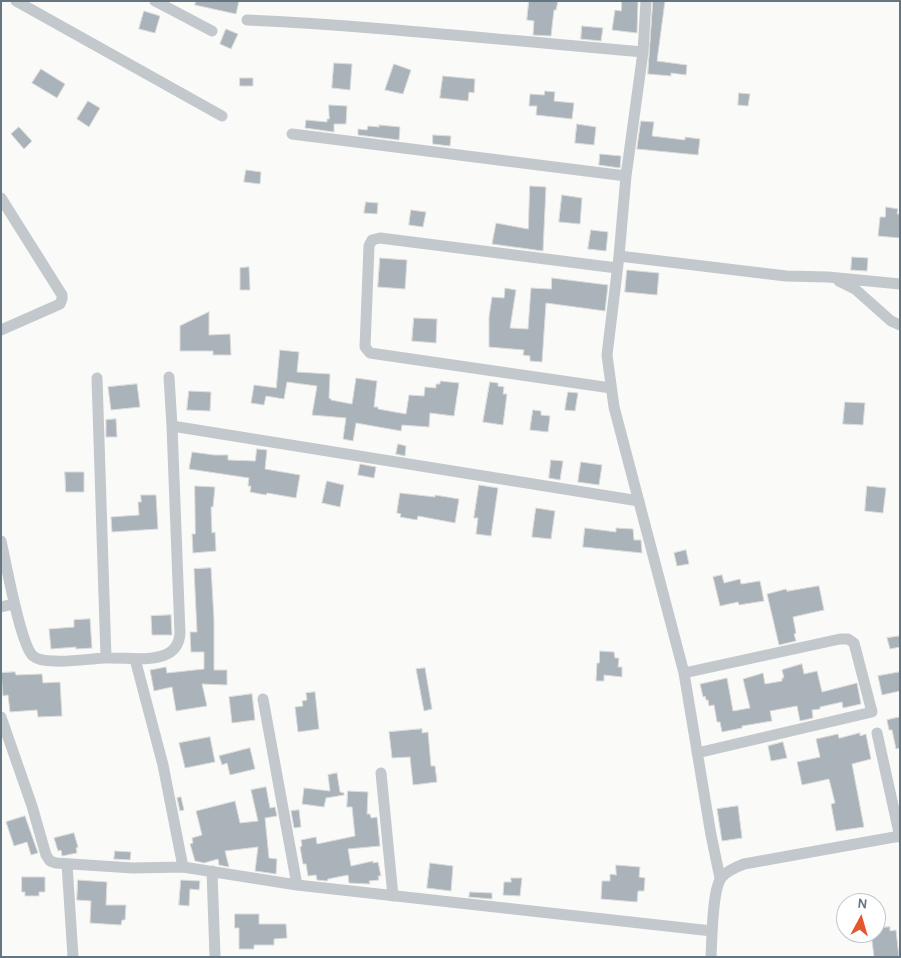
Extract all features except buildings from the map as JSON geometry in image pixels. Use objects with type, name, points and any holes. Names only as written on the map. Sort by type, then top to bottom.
[{"type":"street","points":[[16,1],[222,116]]},
{"type":"street","points":[[154,1],[212,31]]},
{"type":"street","points":[[646,1],[643,52],[626,176],[607,356],[610,388],[684,673],[720,878],[716,892],[712,930],[712,957]]},
{"type":"street","points":[[247,20],[333,24],[643,52]]},
{"type":"street","points":[[292,134],[626,176]]},
{"type":"street","points":[[1,198],[62,295],[60,304],[1,330]]},
{"type":"street","points":[[610,388],[370,353],[365,347],[369,246],[372,240],[380,238],[618,262],[900,284]]},
{"type":"street","points":[[828,277],[855,289],[891,322],[900,325]]},
{"type":"street","points":[[1,542],[14,604],[28,651],[34,657],[55,661],[106,658],[135,659],[164,655],[173,650],[179,642],[180,634],[169,377]]},
{"type":"street","points":[[96,378],[106,658]]},
{"type":"street","points":[[172,426],[639,501]]},
{"type":"street","points":[[1,607],[14,604]]},
{"type":"street","points":[[684,673],[840,639],[848,639],[854,643],[872,712],[697,753]]},
{"type":"street","points":[[135,659],[163,765],[183,867]]},
{"type":"street","points":[[263,700],[297,885]]},
{"type":"street","points":[[1,717],[32,806],[46,855],[50,861],[67,864],[133,868],[183,867],[297,885],[712,930]]},
{"type":"street","points":[[720,878],[730,870],[744,864],[900,836],[877,733]]},
{"type":"street","points":[[381,773],[393,896]]},
{"type":"street","points":[[67,864],[73,957]]},
{"type":"street","points":[[212,872],[215,957]]}]
